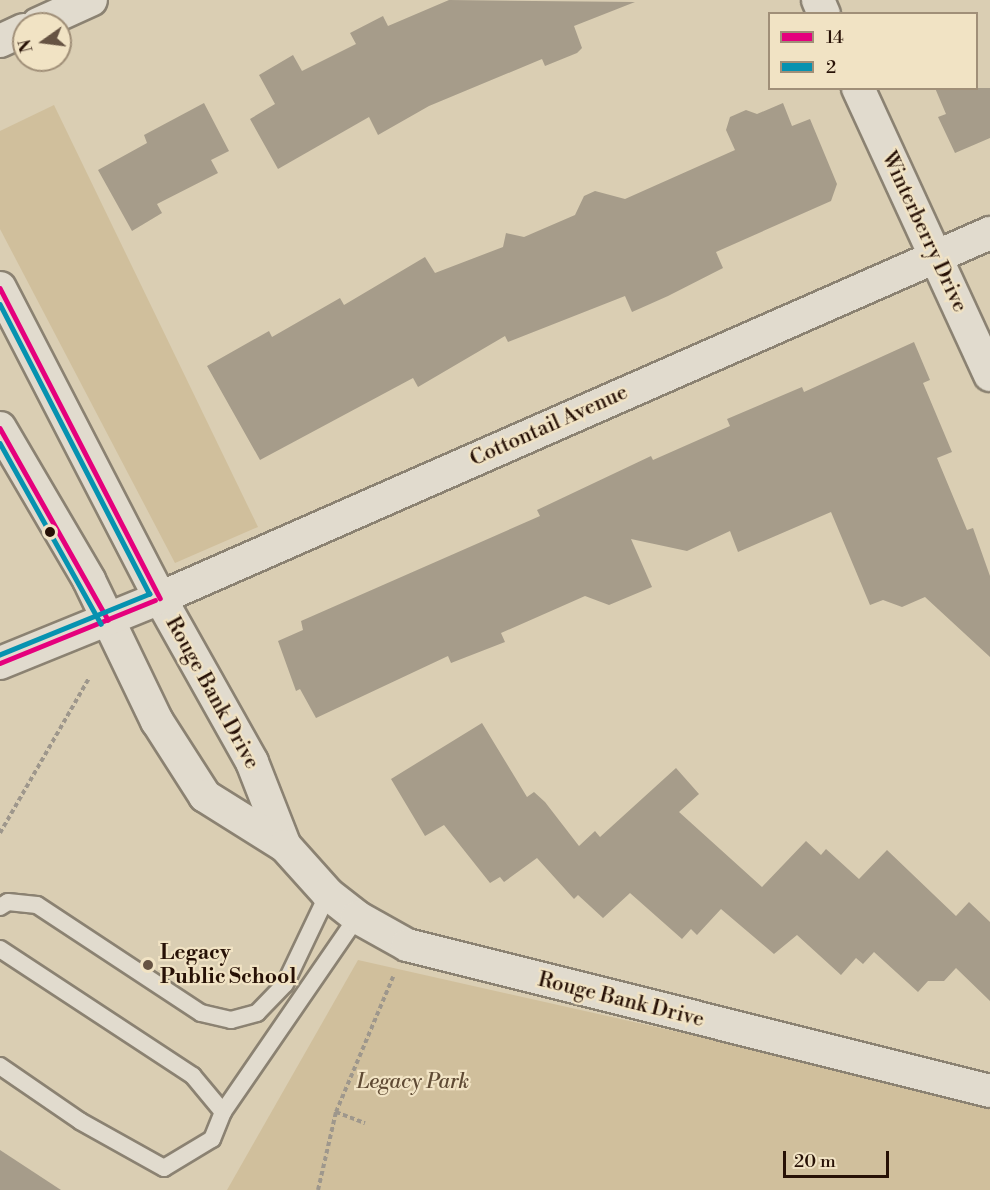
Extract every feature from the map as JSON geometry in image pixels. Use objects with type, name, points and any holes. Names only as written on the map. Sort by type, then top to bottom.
[{"type":"street","points":[[64,12],[91,0]]},
{"type":"street","name":"Winterberry Drive","points":[[859,90],[990,375]]},
{"type":"street","name":"Cottontail Avenue","points":[[0,663],[160,598],[990,233]]},
{"type":"street","name":"Rouge Bank Drive","points":[[0,288],[160,598],[252,762],[285,846]]},
{"type":"street","name":"Rouge Bank Drive","points":[[0,428],[108,620],[157,721],[205,796],[285,846],[328,894],[357,917],[407,945],[990,1091]]},
{"type":"lane","points":[[0,907],[8,902],[37,905],[201,1012],[231,1020],[257,1013],[285,984],[328,894]]},
{"type":"lane","points":[[0,1066],[80,1121],[164,1168],[212,1139],[223,1112],[357,917]]},
{"type":"lane","points":[[0,949],[194,1076],[223,1112]]},
{"type":"path","points":[[0,832],[89,678]]},
{"type":"path","points":[[318,1190],[336,1112],[407,945]]},
{"type":"path","points":[[336,1112],[365,1123]]},
{"type":"green space","points":[[54,105],[258,527],[175,563],[0,229],[0,131]]},
{"type":"green space","name":"Legacy Park","points":[[358,960],[990,1102],[990,1190],[227,1190]]},
{"type":"building","points":[[449,0],[635,2],[574,26],[582,48],[577,53],[545,66],[542,59],[429,106],[378,135],[369,117],[278,169],[250,119],[275,104],[259,75],[293,55],[302,71],[356,44],[350,33],[383,16],[388,26]]},
{"type":"building","points":[[990,88],[990,138],[955,153],[938,117],[946,114],[936,90]]},
{"type":"building","points":[[204,103],[229,151],[211,160],[218,173],[157,204],[162,213],[132,231],[98,170],[147,143],[144,135]]},
{"type":"building","points":[[783,103],[792,126],[810,119],[837,184],[831,201],[716,252],[723,268],[668,296],[632,312],[625,296],[508,342],[505,336],[418,387],[413,378],[260,460],[207,366],[269,331],[272,337],[340,298],[344,305],[425,257],[435,273],[503,247],[506,233],[524,237],[575,215],[584,196],[595,191],[625,199],[735,150],[726,130],[730,117],[746,110],[757,114]]},
{"type":"building","points":[[914,342],[930,380],[923,383],[952,452],[937,458],[967,530],[973,528],[990,576],[990,657],[925,597],[902,607],[883,600],[870,605],[831,512],[738,552],[730,531],[687,551],[631,539],[652,587],[609,605],[585,596],[501,633],[505,642],[451,663],[448,656],[316,718],[300,689],[296,691],[278,641],[303,630],[301,621],[540,516],[537,510],[651,456],[653,460],[730,426],[727,419],[802,387],[804,392]]},
{"type":"building","points":[[482,723],[527,797],[534,792],[545,802],[579,846],[595,831],[600,837],[676,768],[699,794],[679,812],[762,887],[806,841],[821,855],[826,849],[859,879],[887,850],[956,916],[969,902],[990,922],[990,1001],[956,968],[944,981],[928,981],[918,992],[874,952],[863,964],[856,958],[841,975],[797,935],[774,954],[721,909],[697,935],[691,929],[682,939],[630,893],[603,918],[578,895],[574,899],[537,858],[504,882],[500,877],[490,883],[444,825],[425,836],[391,779]]},
{"type":"building","points":[[0,1150],[61,1190],[0,1190]]},
{"type":"transit line","name":"14","points":[[0,288],[160,598]]},
{"type":"transit line","name":"2","points":[[0,304],[150,594],[0,655]]},
{"type":"transit line","name":"14","points":[[0,428],[108,620]]},
{"type":"transit line","name":"2","points":[[0,443],[101,624]]},
{"type":"transit line","name":"14","points":[[0,663],[155,600]]},
{"type":"place","name":"Legacy Public School","points":[[148,965]]}]
